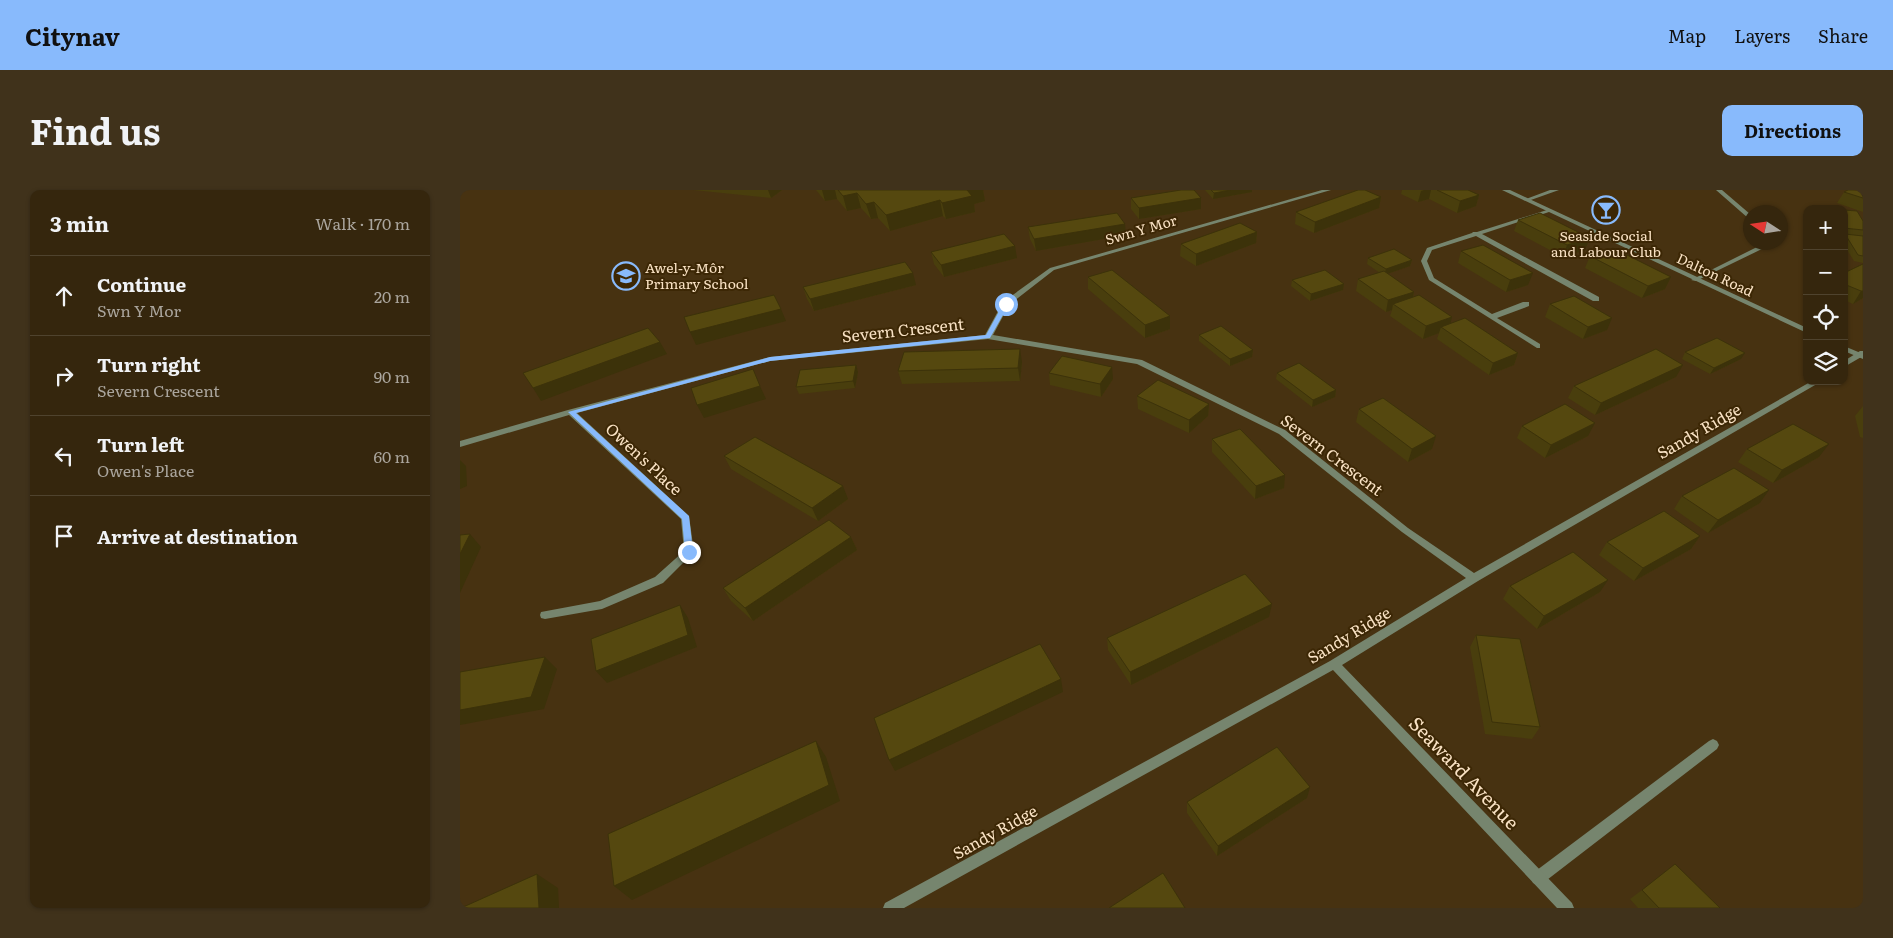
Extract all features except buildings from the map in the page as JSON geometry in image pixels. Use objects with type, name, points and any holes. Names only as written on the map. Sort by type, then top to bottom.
[{"type":"street","name":"Swn Y Mor","points":[[988,337],[1006,304],[1052,269],[1328,190]]},
{"type":"street","name":"Dalton Road","points":[[1505,190],[1694,280],[1803,329]]},
{"type":"street","points":[[1526,200],[1556,190]]},
{"type":"street","points":[[1719,190],[1743,211]]},
{"type":"street","points":[[1537,346],[1431,279],[1424,262],[1429,249],[1549,211]]},
{"type":"street","points":[[1475,233],[1596,299]]},
{"type":"street","points":[[1694,280],[1756,250]]},
{"type":"street","points":[[1492,317],[1526,304]]},
{"type":"street","name":"Severn Crescent","points":[[460,444],[571,412],[770,359],[988,337],[1139,362],[1282,432],[1405,530],[1474,578]]},
{"type":"street","points":[[1848,350],[1862,355]]},
{"type":"street","points":[[1848,363],[1862,355]]},
{"type":"street","name":"Sandy Ridge","points":[[890,908],[1334,664],[1474,578],[1811,385]]},
{"type":"street","name":"Owen's Place","points":[[545,614],[602,605],[659,580],[689,552],[686,518],[571,412]]},
{"type":"street","name":"Seaward Avenue","points":[[1334,664],[1567,908]]},
{"type":"street","points":[[1538,878],[1713,745]]},
{"type":"place","name":"Seaside Social and Labour Club","points":[[1606,210]]},
{"type":"place","name":"Awel-y-Môr Primary School","points":[[626,276]]},
{"type":"route","points":[[689,552],[686,518],[571,412],[770,359],[988,337],[1006,304]]}]
